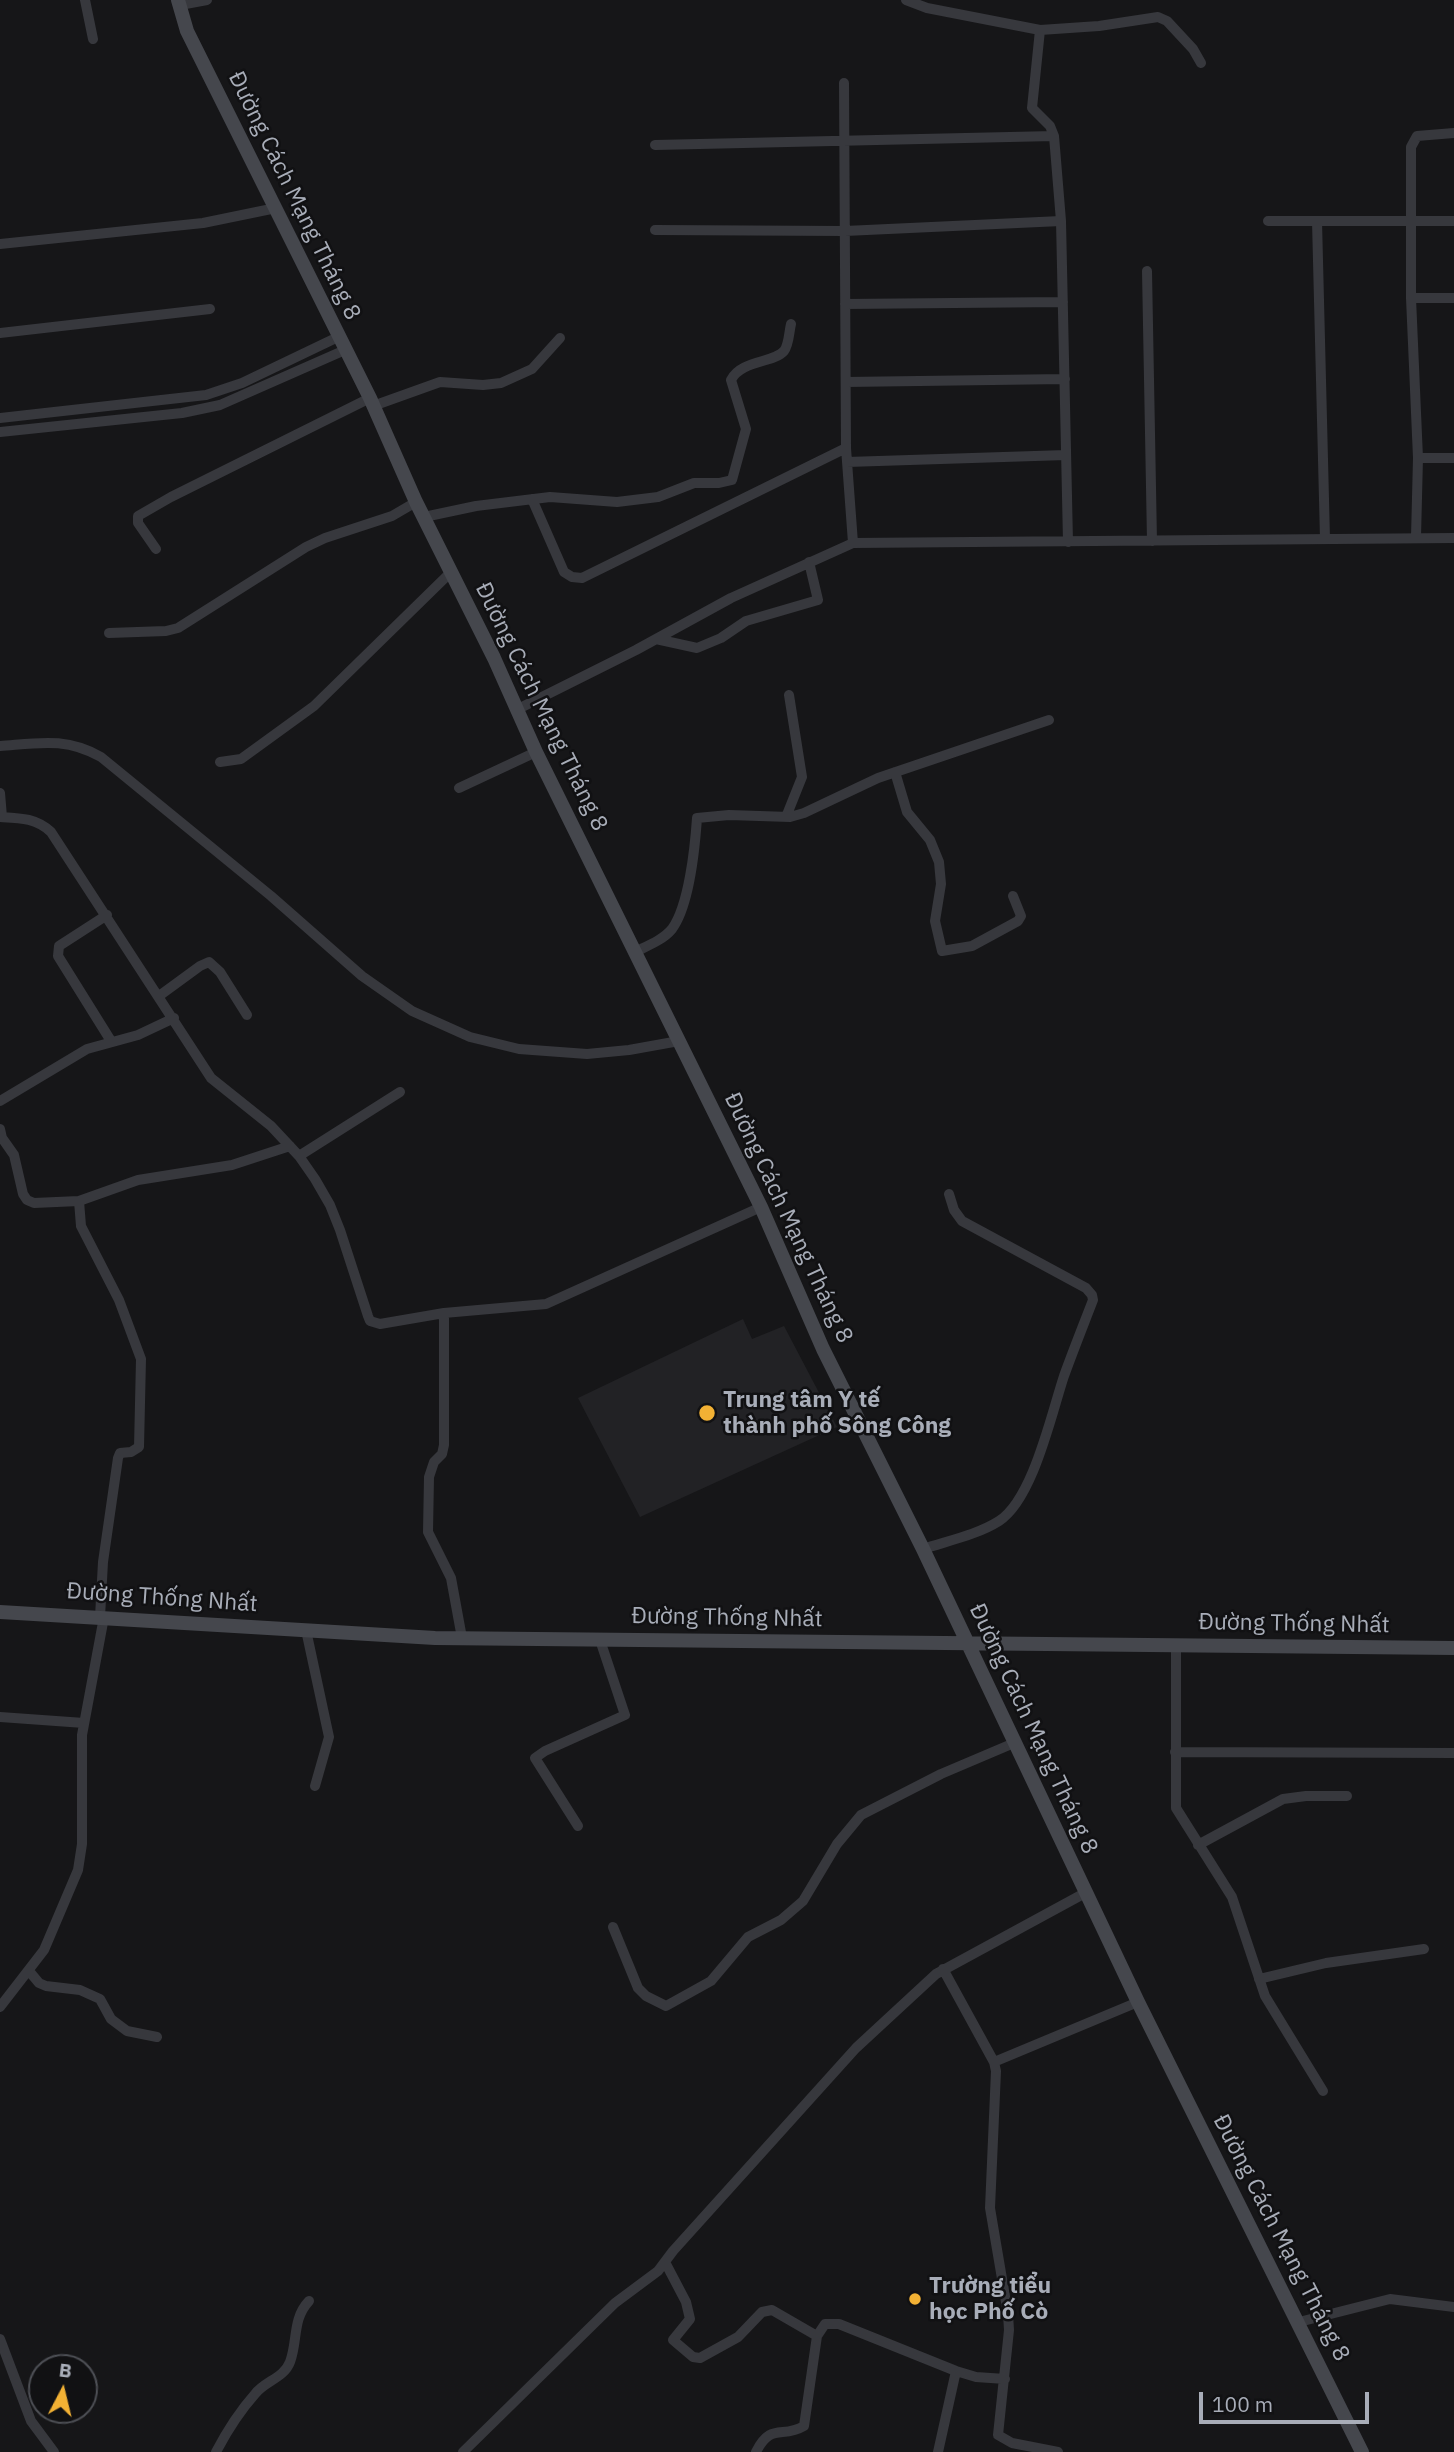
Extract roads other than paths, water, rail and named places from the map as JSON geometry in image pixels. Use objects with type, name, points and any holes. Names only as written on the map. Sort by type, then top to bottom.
[{"type":"street","points":[[85,0],[93,39]]},
{"type":"street","points":[[179,2],[207,0]]},
{"type":"street","points":[[906,0],[927,8],[1040,30],[1099,26],[1158,17],[1167,21],[1193,49],[1201,63]]},
{"type":"street","name":"Đường Cách Mạng Tháng 8","points":[[179,2],[187,31],[371,402],[536,752],[761,1207],[823,1349],[923,1549],[1085,1893],[1362,2452]]},
{"type":"street","points":[[1040,30],[1032,108],[1050,126],[1054,136],[1061,221],[1068,542]]},
{"type":"street","points":[[844,83],[846,448],[853,543]]},
{"type":"street","points":[[1416,537],[1418,458],[1412,298],[1411,155],[1417,136],[1454,134]]},
{"type":"street","points":[[655,145],[1054,136]]},
{"type":"street","points":[[0,244],[203,223],[276,208]]},
{"type":"street","points":[[655,229],[845,231],[1061,221]]},
{"type":"street","points":[[1268,221],[1454,221]]},
{"type":"street","points":[[1317,221],[1325,539]]},
{"type":"street","points":[[1147,271],[1152,541]]},
{"type":"street","points":[[1412,298],[1454,298]]},
{"type":"street","points":[[845,304],[1063,302]]},
{"type":"street","points":[[0,333],[210,309]]},
{"type":"street","points":[[424,517],[476,506],[562,496],[617,502],[658,497],[694,483],[732,480],[746,429],[731,380],[740,370],[781,354],[791,324]]},
{"type":"street","points":[[156,549],[138,523],[138,516],[170,497],[371,402],[440,382],[484,385],[501,383],[532,369],[560,338]]},
{"type":"street","points":[[0,418],[206,395],[342,343]]},
{"type":"street","points":[[0,432],[182,412],[220,405],[342,343]]},
{"type":"street","points":[[846,382],[1065,379]]},
{"type":"street","points":[[51,413],[52,427]]},
{"type":"street","points":[[533,499],[564,572],[572,577],[582,578],[846,448]]},
{"type":"street","points":[[847,462],[1066,455]]},
{"type":"street","points":[[1418,458],[1454,458]]},
{"type":"street","points":[[109,633],[166,631],[178,628],[306,547],[392,516],[416,502]]},
{"type":"street","points":[[518,709],[656,639],[697,615],[853,543],[1454,538]]},
{"type":"street","points":[[656,639],[697,648],[721,638],[746,621],[818,600],[808,562]]},
{"type":"street","points":[[220,762],[241,759],[314,706],[451,572]]},
{"type":"street","points":[[786,817],[802,777],[789,695]]},
{"type":"street","points":[[635,952],[664,936],[678,917],[691,870],[697,818],[729,815],[786,817],[804,813],[895,772],[1049,720]]},
{"type":"street","points":[[0,746],[59,742],[85,747],[102,757],[271,896],[362,976],[412,1011],[441,1025],[490,1043],[519,1049],[587,1054],[679,1041]]},
{"type":"street","points":[[459,788],[536,752]]},
{"type":"street","points":[[895,772],[906,812],[930,840],[939,862],[941,884],[935,921],[942,951],[972,946],[1018,921],[1021,915],[1013,896]]},
{"type":"street","points":[[0,793],[1,817],[29,819],[42,823],[51,832],[211,1078],[271,1126],[299,1156],[330,1205],[370,1321],[380,1324],[444,1313],[546,1304],[761,1207]]},
{"type":"street","points":[[107,915],[59,946],[57,950],[58,956],[111,1041]]},
{"type":"street","points":[[159,996],[209,962],[220,972],[247,1014]]},
{"type":"street","points":[[0,1101],[87,1048],[138,1035],[174,1018]]},
{"type":"street","points":[[299,1156],[400,1092]]},
{"type":"street","points":[[0,1129],[2,1143],[14,1155],[23,1194],[27,1200],[34,1203],[79,1201],[138,1180],[232,1165],[290,1146]]},
{"type":"street","points":[[923,1549],[988,1527],[1009,1512],[1033,1472],[1065,1373],[1093,1300],[1086,1289],[962,1222],[948,1194]]},
{"type":"street","points":[[0,2007],[44,1950],[78,1870],[81,1857],[84,1723],[102,1617],[103,1562],[118,1458],[120,1453],[131,1452],[139,1447],[141,1359],[119,1300],[81,1226],[79,1201]]},
{"type":"street","points":[[444,1313],[444,1445],[429,1477],[428,1532],[451,1578],[462,1638]]},
{"type":"street","name":"Đường Thống Nhất","points":[[0,1612],[462,1638],[1454,1648]]},
{"type":"street","points":[[306,1630],[329,1737],[315,1786]]},
{"type":"street","points":[[578,1826],[536,1758],[545,1751],[625,1715],[600,1640]]},
{"type":"street","points":[[1176,1646],[1176,1808],[1232,1897],[1269,2005],[1323,2091]]},
{"type":"street","points":[[0,1717],[84,1723]]},
{"type":"street","points":[[613,1927],[638,1989],[661,2005],[671,2005],[717,1976],[748,1937],[781,1920],[803,1901],[838,1844],[861,1815],[942,1774],[1014,1743]]},
{"type":"street","points":[[1175,1752],[1454,1753]]},
{"type":"street","points":[[1198,1845],[1283,1799],[1348,1796]]},
{"type":"street","points":[[463,2452],[615,2303],[659,2271],[673,2251],[856,2048],[943,1969],[1085,1893]]},
{"type":"street","points":[[1259,1979],[1326,1963],[1424,1949]]},
{"type":"street","points":[[943,1969],[994,2062],[996,2084],[990,2208],[1008,2314],[1005,2379],[998,2435],[1012,2443],[1058,2452]]},
{"type":"street","points":[[29,1971],[39,1983],[46,1986],[80,1990],[100,1998],[111,2019],[127,2031],[157,2036]]},
{"type":"street","points":[[994,2062],[1138,2002]]},
{"type":"street","points":[[665,2262],[686,2302],[690,2319],[673,2340],[693,2357],[700,2358],[738,2337],[762,2312],[768,2310],[817,2336]]},
{"type":"street","points":[[1299,2322],[1390,2300],[1454,2307]]},
{"type":"street","points":[[216,2452],[234,2420],[257,2390],[283,2373],[291,2361],[298,2318],[309,2301]]},
{"type":"street","points":[[756,2452],[764,2437],[804,2426],[817,2336],[825,2324],[839,2324],[956,2371],[976,2377],[1005,2379]]},
{"type":"street","points":[[0,2339],[25,2410],[38,2433],[54,2452]]},
{"type":"street","points":[[938,2452],[956,2371]]},
{"type":"place","name":"Trung tâm Y tế thành phố Sông Công","points":[[707,1413]]},
{"type":"place","name":"Trường tiểu học Phố Cò","points":[[915,2299]]}]
